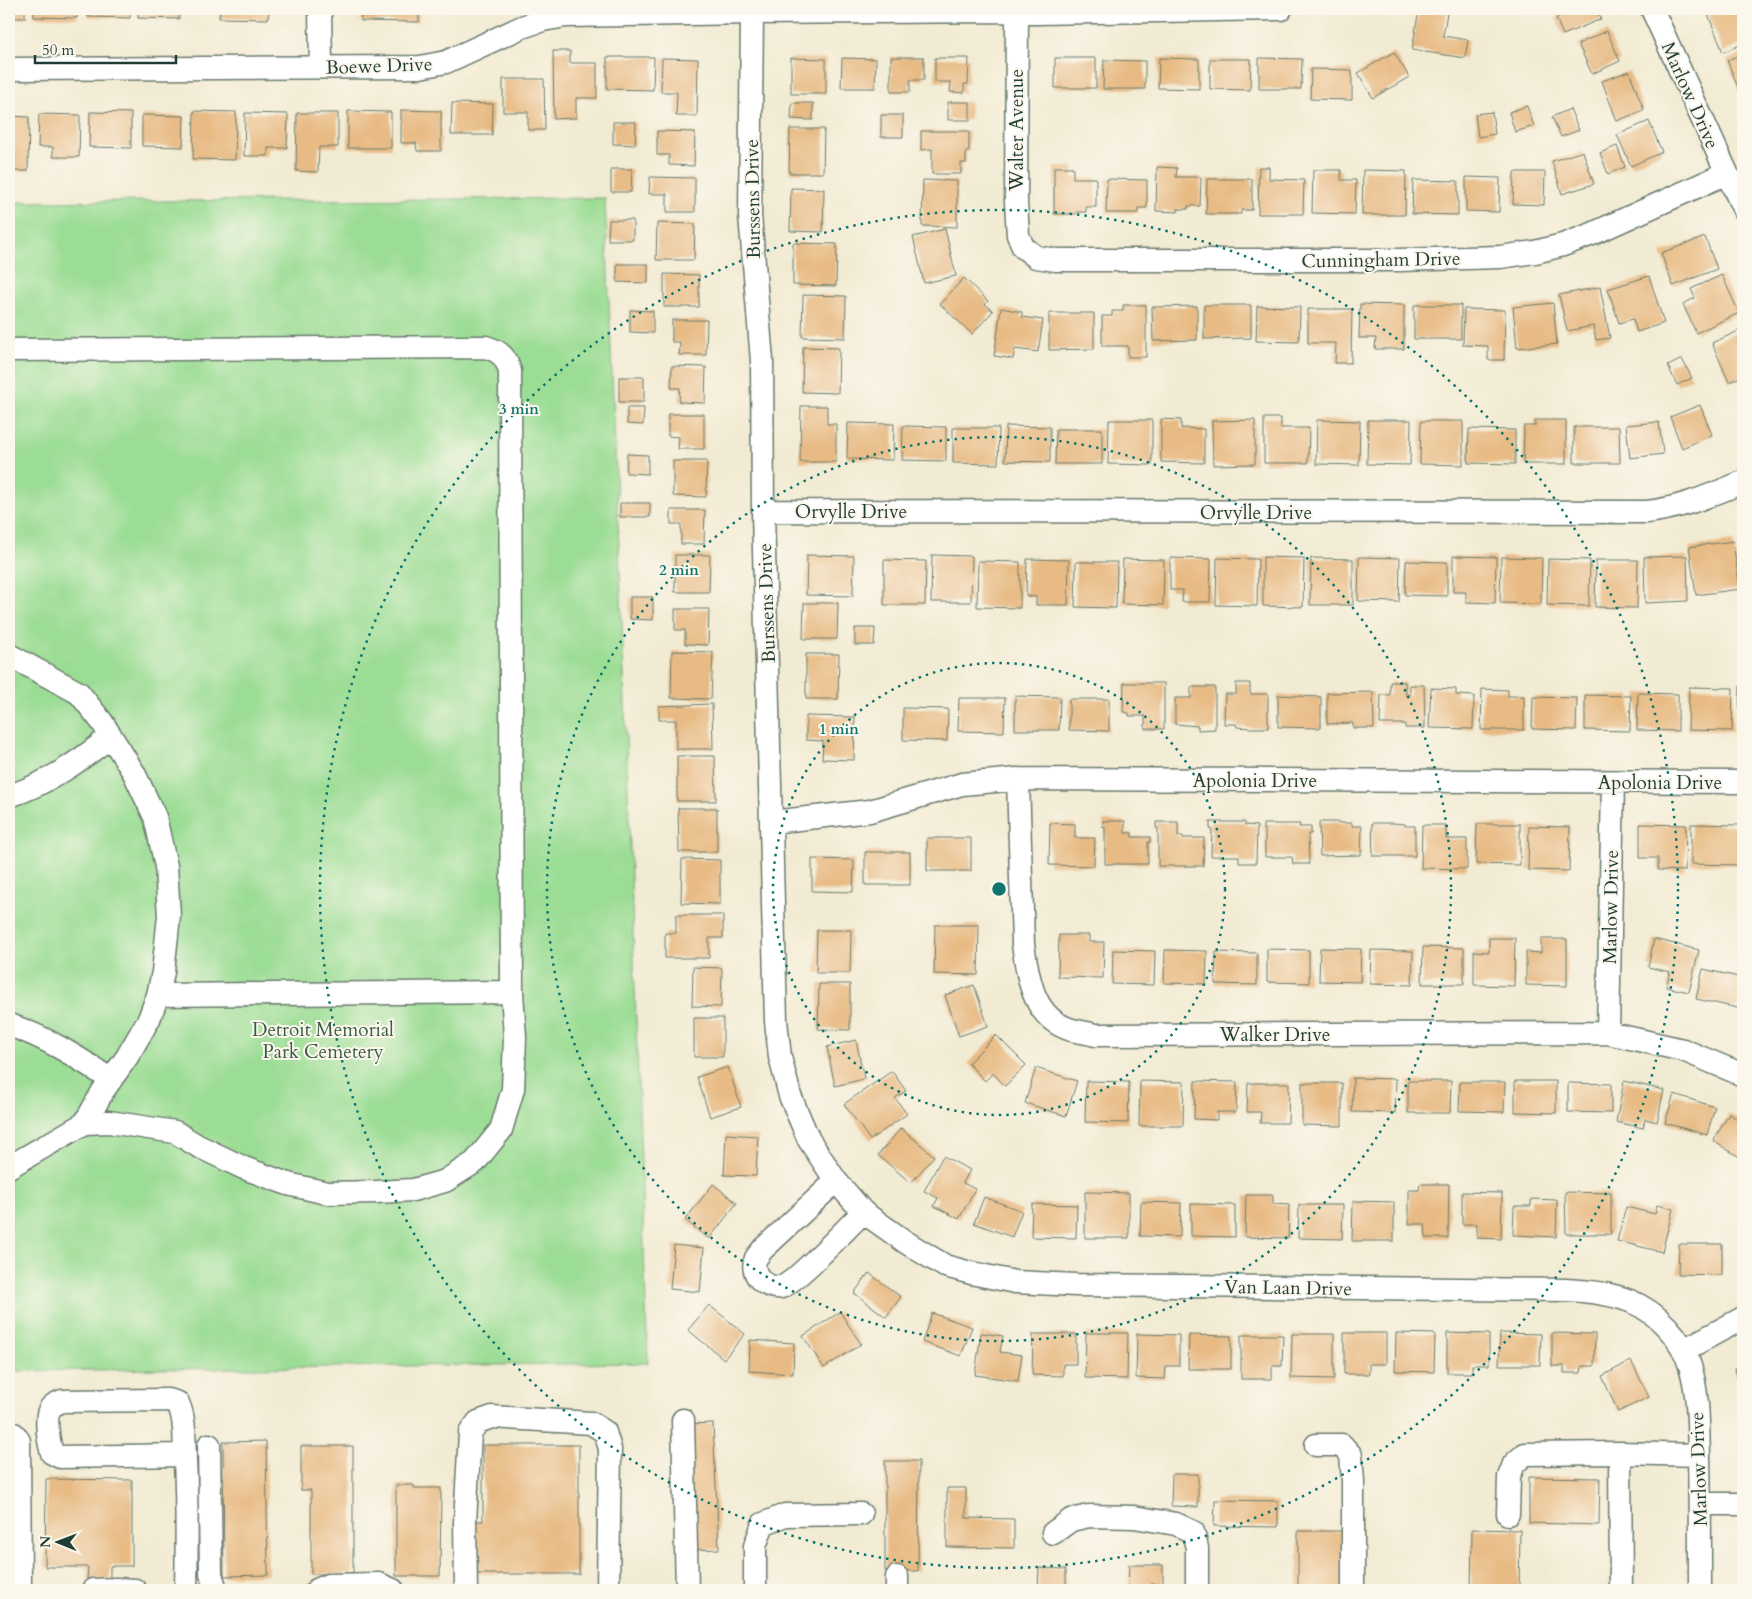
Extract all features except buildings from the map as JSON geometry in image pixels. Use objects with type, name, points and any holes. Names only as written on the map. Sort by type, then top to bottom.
[{"type":"street","points":[[320,9],[321,68]]},
{"type":"street","name":"Boewe Drive","points":[[9,69],[420,67],[446,62],[522,27],[543,20],[607,12],[752,13],[1279,9]]},
{"type":"street","name":"Marlow Drive","points":[[1652,9],[1743,208]]},
{"type":"street","name":"Walter Avenue","points":[[1005,11],[1018,235],[1023,247]]},
{"type":"street","name":"Burssens Drive","points":[[752,13],[750,215],[762,360],[763,511],[776,1021],[780,1057],[790,1096],[809,1140],[836,1181]]},
{"type":"street","name":"Cunningham Drive","points":[[1023,247],[1036,257],[1056,260],[1399,260],[1500,257],[1535,252],[1564,245],[1727,173]]},
{"type":"street","points":[[9,350],[486,347],[497,350],[506,358],[510,371],[512,992],[514,1037],[513,1089],[501,1130],[475,1162],[444,1181],[413,1190],[327,1193],[288,1184],[244,1168],[198,1146],[175,1132],[109,1122],[85,1123],[9,1167]]},
{"type":"street","name":"Orvylle Drive","points":[[763,511],[1647,512],[1668,510],[1743,482]]},
{"type":"street","points":[[9,655],[79,693],[111,736],[134,773],[155,817],[166,866],[169,916],[163,972],[158,995],[149,1019],[85,1123]]},
{"type":"street","points":[[9,796],[51,778],[82,760],[111,736]]},
{"type":"street","name":"Apolonia Drive","points":[[772,822],[870,810],[962,784],[1018,779],[1743,782]]},
{"type":"street","name":"Walker Drive","points":[[1018,779],[1023,944],[1027,971],[1032,991],[1043,1012],[1054,1022],[1071,1030],[1096,1034],[1608,1033],[1683,1050],[1743,1075]]},
{"type":"street","name":"Marlow Drive","points":[[1608,1033],[1612,782]]},
{"type":"street","points":[[158,995],[512,992]]},
{"type":"street","points":[[9,1025],[24,1030],[67,1051],[111,1080]]},
{"type":"street","points":[[836,1181],[763,1249],[756,1259],[755,1270],[760,1280],[766,1285],[784,1286],[809,1265],[863,1212]]},
{"type":"street","name":"Van Laan Drive","points":[[836,1181],[863,1212],[907,1243],[945,1266],[1015,1282],[1076,1285],[1547,1289],[1586,1291],[1630,1301],[1654,1315],[1668,1329],[1684,1350]]},
{"type":"street","points":[[1684,1350],[1743,1318]]},
{"type":"street","name":"Marlow Drive","points":[[1684,1350],[1690,1367],[1698,1420],[1700,1590]]},
{"type":"street","points":[[185,1455],[60,1457],[52,1453],[48,1444],[48,1412],[54,1405],[62,1401],[168,1400],[178,1403],[183,1413],[185,1455],[187,1504],[186,1590]]},
{"type":"street","points":[[466,1590],[465,1522],[470,1433],[478,1422],[492,1417],[591,1423],[605,1432],[610,1449],[608,1590]]},
{"type":"street","points":[[682,1420],[687,1590]]},
{"type":"street","points":[[14,1442],[20,1590]]},
{"type":"street","points":[[209,1445],[212,1574],[216,1590]]},
{"type":"street","points":[[1316,1445],[1342,1445],[1351,1455],[1353,1481],[1353,1590]]},
{"type":"street","points":[[1508,1514],[1509,1477],[1514,1464],[1525,1454],[1698,1455]]},
{"type":"street","points":[[1620,1454],[1621,1590]]},
{"type":"street","points":[[1700,1504],[1743,1504]]},
{"type":"street","points":[[755,1590],[755,1546],[763,1524],[785,1515],[861,1514]]},
{"type":"street","points":[[1053,1533],[1071,1520],[1089,1516],[1134,1516],[1176,1524],[1193,1532],[1197,1548],[1196,1590]]},
{"type":"street","points":[[317,1590],[328,1584],[379,1584],[393,1590]]},
{"type":"street","points":[[94,1590],[135,1590]]},
{"type":"green space","name":"Detroit Memorial Park Cemetery","points":[[605,198],[648,1363],[9,1371],[9,202]]}]
